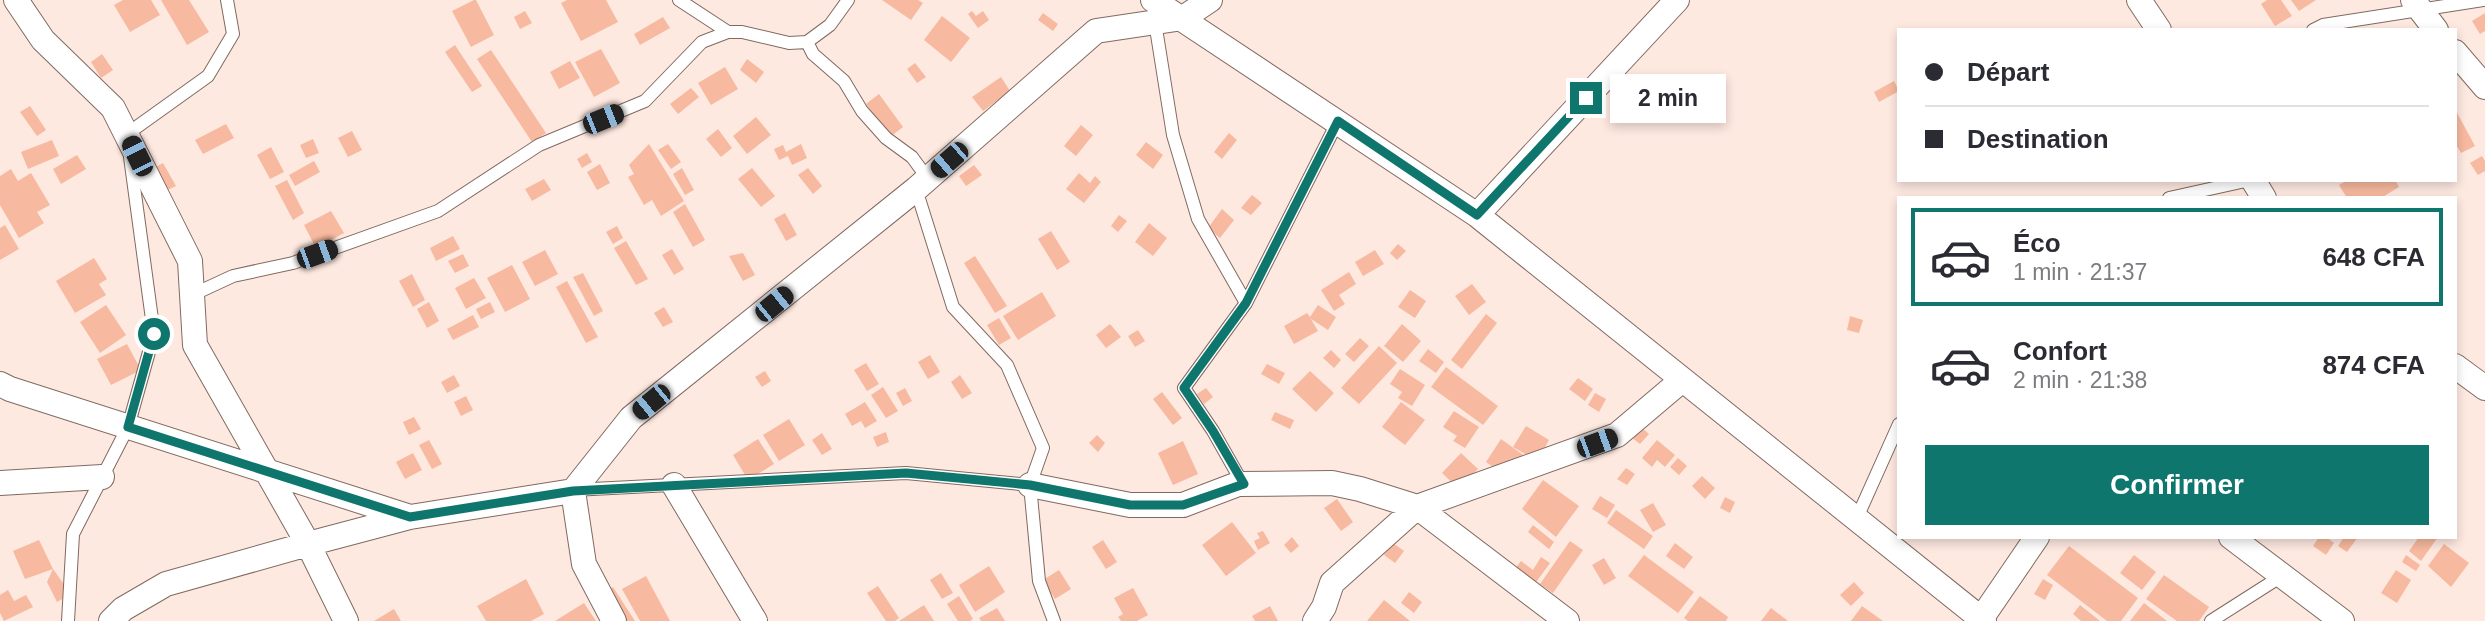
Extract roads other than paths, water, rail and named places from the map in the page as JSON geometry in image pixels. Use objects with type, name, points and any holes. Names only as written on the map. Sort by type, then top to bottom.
[{"type":"street","points":[[16,0],[43,40],[113,108],[127,134],[190,261],[195,345],[308,544],[346,621]]},
{"type":"street","points":[[1183,18],[1210,0]]},
{"type":"street","points":[[1477,215],[1676,0]]},
{"type":"street","points":[[2138,0],[2158,28]]},
{"type":"street","points":[[111,621],[122,609],[166,584],[308,544],[410,517],[573,491],[631,418],[922,184],[1096,32],[1154,11],[1183,18],[1477,215],[1982,620],[2036,539]]},
{"type":"street","points":[[2457,54],[2485,88]]},
{"type":"street","points":[[2457,367],[2483,381]]},
{"type":"street","points":[[1315,621],[1324,607],[1332,583],[1417,507],[1617,435],[1682,380]]},
{"type":"street","points":[[0,384],[410,517]]},
{"type":"street","points":[[0,483],[103,477]]},
{"type":"street","points":[[1030,485],[1130,505],[1183,505],[1244,484],[1332,483],[1360,489],[1417,507],[1567,621]]},
{"type":"street","points":[[674,485],[755,621]]},
{"type":"street","points":[[573,491],[584,564],[614,621]]},
{"type":"street","points":[[2234,539],[2342,621]]},
{"type":"lane","points":[[68,621],[74,534],[128,427],[154,334],[127,134],[208,76],[233,34],[227,0]]},
{"type":"lane","points":[[679,0],[728,32]]},
{"type":"lane","points":[[192,295],[233,276],[293,263],[438,211],[538,145],[645,101],[702,42],[728,32],[742,32],[789,43],[807,42],[830,25],[848,0]]},
{"type":"lane","points":[[2317,28],[2323,25],[2423,14],[2483,0]]},
{"type":"lane","points":[[1154,11],[1173,135],[1198,219],[1246,303]]},
{"type":"lane","points":[[807,42],[813,54],[844,81],[870,120],[886,138],[912,157],[922,184],[953,307],[1007,365],[1043,448],[1030,485],[1039,582],[1054,621]]},
{"type":"lane","points":[[1244,484],[1184,388],[1246,303],[1338,121]]},
{"type":"lane","points":[[2178,196],[2243,182]]},
{"type":"lane","points":[[1856,521],[1897,429]]},
{"type":"lane","points":[[573,491],[906,473],[1030,485]]},
{"type":"lane","points":[[2211,621],[2280,576]]}]
